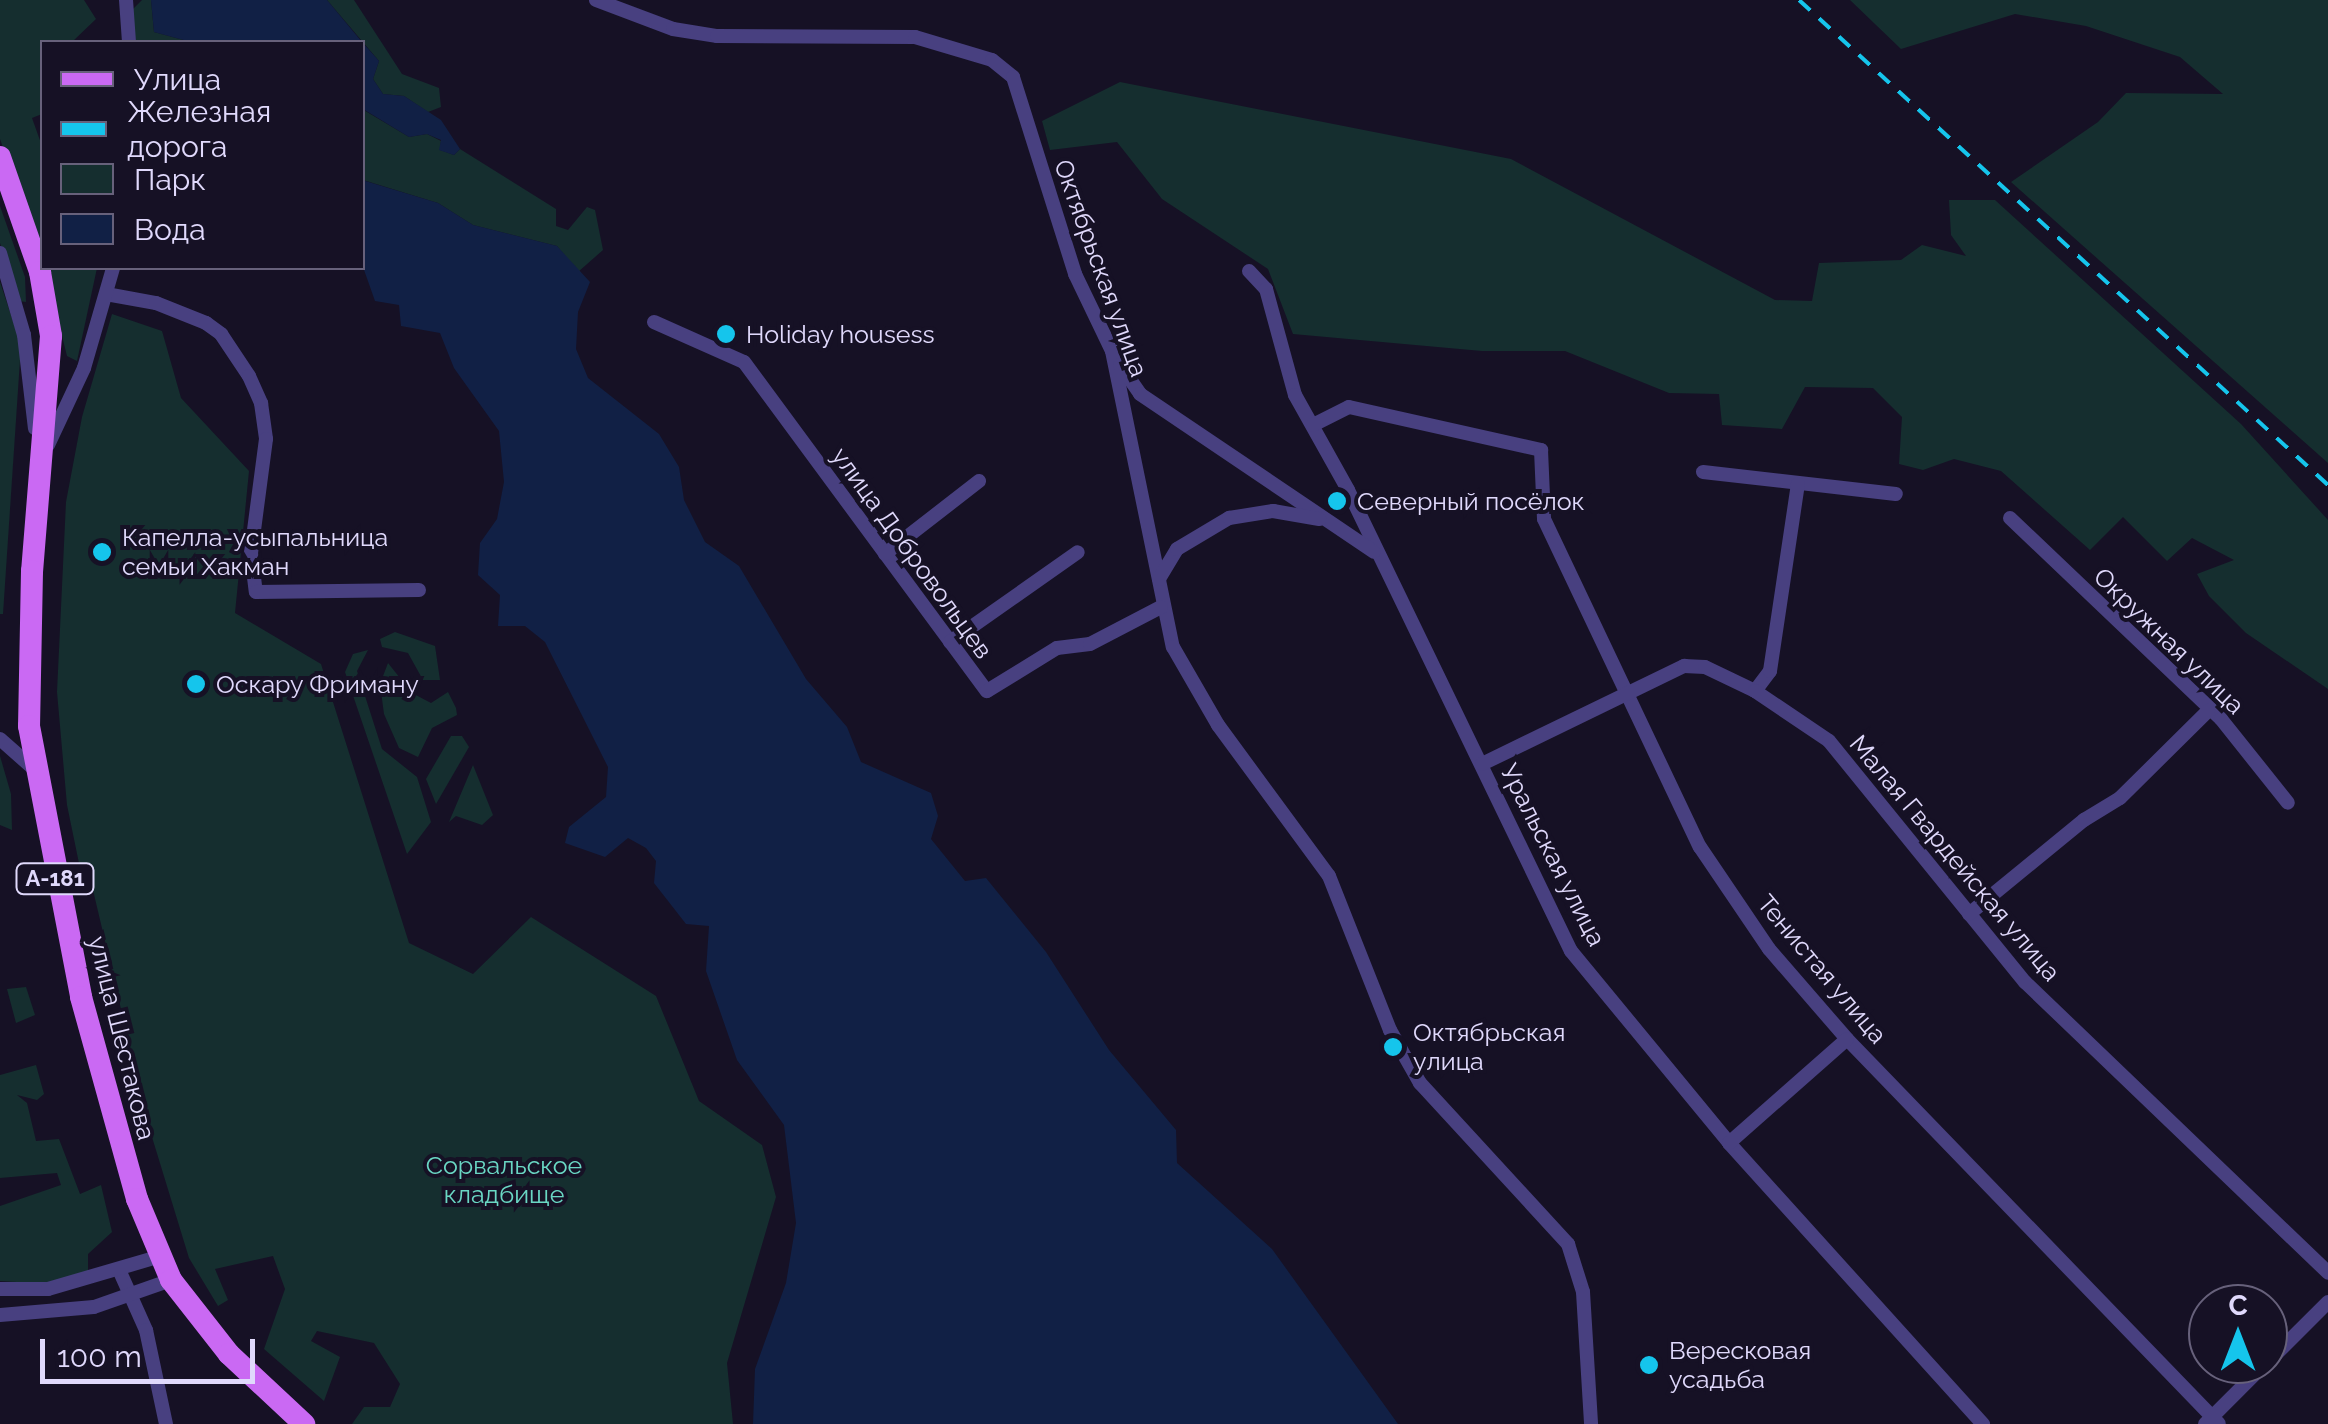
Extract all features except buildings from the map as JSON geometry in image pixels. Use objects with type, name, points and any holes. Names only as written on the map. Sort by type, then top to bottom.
[{"type":"main road","name":"А-181","points":[[0,158],[47,304],[39,464]]},
{"type":"main road","name":"улица Шестакова","points":[[39,464],[28,668],[34,769],[81,997],[132,1184],[171,1280],[229,1354],[304,1424]]},
{"type":"street","points":[[126,0],[129,40]]},
{"type":"street","name":"Октябрьская улица","points":[[596,0],[673,29],[717,36],[915,36],[992,60],[1013,77],[1075,274],[1112,351],[1161,607],[1173,647],[1218,725],[1329,876],[1420,1084],[1568,1244],[1582,1292],[1591,1424]]},
{"type":"street","name":"улица Шестакова","points":[[0,253],[24,335],[39,464]]},
{"type":"street","points":[[39,464],[84,368],[113,270]]},
{"type":"street","name":"Уральская улица","points":[[1249,271],[1266,289],[1295,395],[1572,951],[1729,1144],[1984,1424]]},
{"type":"street","points":[[106,294],[156,303],[206,322],[249,376],[262,403],[266,439],[250,553],[256,592],[419,590]]},
{"type":"street","name":"улица Добровольцев","points":[[654,322],[744,362],[986,692],[1057,648],[1090,644],[1161,607]]},
{"type":"street","points":[[1112,351],[1140,394],[1377,557]]},
{"type":"street","name":"Тенистая улица","points":[[1313,425],[1350,407],[1541,450],[1544,519],[1700,847],[1769,949],[1847,1040],[2212,1422]]},
{"type":"street","points":[[1703,472],[1896,494]]},
{"type":"street","points":[[885,554],[979,481]]},
{"type":"street","points":[[1755,692],[1770,672],[1798,484]]},
{"type":"street","points":[[1158,585],[1176,549],[1230,518],[1287,512],[1335,525]]},
{"type":"street","name":"Окружная улица","points":[[2010,518],[2208,711],[2288,803]]},
{"type":"street","points":[[950,642],[1078,552]]},
{"type":"street","name":"Малая Гвардейская улица","points":[[1482,764],[1625,691],[1684,666],[1705,667],[1755,692],[1830,741],[2046,1003],[2328,1273]]},
{"type":"street","points":[[1969,914],[2084,820],[2120,798],[2208,711]]},
{"type":"street","points":[[0,739],[34,769]]},
{"type":"street","points":[[1729,1144],[1847,1040]]},
{"type":"street","points":[[0,1288],[48,1288],[120,1272],[160,1256]]},
{"type":"street","points":[[120,1272],[128,1298],[146,1330],[166,1424]]},
{"type":"street","points":[[0,1315],[41,1315],[128,1298],[171,1280]]},
{"type":"street","points":[[2288,1342],[2328,1302]]},
{"type":"street","points":[[2212,1422],[2247,1384]]},
{"type":"green space","points":[[0,0],[84,0],[96,19],[74,40],[40,40],[40,115],[32,118],[40,140],[40,251],[0,139]]},
{"type":"green space","points":[[142,0],[151,0],[154,32],[184,40],[136,40],[130,12]]},
{"type":"green space","points":[[327,0],[354,0],[402,74],[439,88],[441,107],[428,112],[404,96],[383,94],[373,79],[379,61]]},
{"type":"green space","points":[[1850,0],[2328,0],[2328,463],[2011,182],[2098,122],[2126,93],[2223,94],[2180,57],[2086,26],[2015,14],[1901,49]]},
{"type":"green space","points":[[1120,82],[1511,159],[1775,300],[1812,301],[1819,263],[1901,260],[1922,245],[1966,256],[1951,235],[1949,200],[1995,200],[2241,424],[2328,520],[2328,689],[2246,633],[2209,596],[2197,574],[2234,560],[2192,538],[2167,561],[2123,517],[2090,550],[2001,471],[1954,459],[1923,470],[1899,464],[1902,417],[1873,388],[1805,387],[1782,429],[1722,425],[1719,394],[1669,393],[1565,351],[1482,351],[1293,334],[1268,269],[1162,199],[1117,142],[1050,150],[1042,121]]},
{"type":"green space","points":[[365,111],[409,137],[427,134],[441,141],[440,150],[454,155],[460,149],[556,209],[556,226],[568,230],[587,207],[595,210],[603,250],[578,272],[557,246],[473,225],[438,203],[365,181]]},
{"type":"green space","points":[[0,206],[25,277],[26,302],[19,301],[0,243]]},
{"type":"green space","points":[[46,270],[97,270],[77,361],[67,356]]},
{"type":"green space","points":[[0,282],[21,345],[3,614],[0,614]]},
{"type":"green space","name":"Сорвальское кладбище","points":[[112,314],[162,331],[181,398],[249,471],[235,613],[321,664],[409,943],[473,974],[531,917],[656,996],[699,1101],[762,1145],[776,1197],[727,1363],[733,1424],[352,1424],[364,1407],[390,1407],[400,1384],[374,1343],[317,1331],[311,1341],[340,1357],[324,1401],[264,1349],[285,1289],[273,1256],[215,1269],[228,1300],[218,1306],[189,1258],[148,1124],[93,890],[87,872],[81,873],[67,805],[57,692],[66,502],[82,417]]},
{"type":"green space","points":[[395,632],[435,646],[440,680],[423,680],[408,653],[382,647],[380,639]]},
{"type":"green space","points":[[368,650],[357,671],[382,749],[417,777],[431,822],[407,854],[345,672],[353,654]]},
{"type":"green space","points":[[388,663],[412,693],[431,703],[448,692],[456,708],[457,715],[432,728],[418,757],[399,748],[384,714],[380,684]]},
{"type":"green space","points":[[451,736],[462,736],[469,747],[436,804],[426,779]]},
{"type":"green space","points":[[0,756],[11,794],[12,830],[0,825]]},
{"type":"green space","points":[[473,765],[493,815],[482,825],[456,816],[449,822]]},
{"type":"green space","points":[[26,987],[35,1015],[16,1023],[7,989]]},
{"type":"green space","points":[[36,1065],[44,1094],[37,1100],[17,1095],[27,1103],[36,1141],[59,1139],[80,1194],[101,1185],[112,1232],[88,1254],[88,1273],[49,1284],[0,1281],[0,1206],[61,1185],[57,1173],[0,1178],[0,1075]]},
{"type":"water","points":[[151,0],[327,0],[360,40],[184,40],[154,32]]},
{"type":"water","points":[[365,45],[379,61],[373,79],[383,94],[404,96],[441,120],[460,149],[454,155],[439,150],[441,140],[427,134],[409,137],[365,110]]},
{"type":"water","points":[[365,181],[438,203],[473,225],[557,246],[590,282],[578,312],[576,349],[588,378],[659,434],[679,467],[684,500],[705,542],[739,566],[806,679],[847,727],[861,762],[931,793],[938,816],[931,839],[965,881],[986,878],[1046,952],[1109,1050],[1176,1130],[1177,1163],[1272,1249],[1398,1424],[753,1424],[755,1369],[786,1283],[796,1223],[784,1125],[737,1060],[706,971],[709,926],[686,924],[654,883],[656,861],[646,848],[628,838],[605,857],[565,843],[569,827],[606,797],[608,767],[545,642],[525,626],[498,626],[500,595],[478,575],[480,543],[497,519],[504,482],[499,431],[454,368],[440,333],[401,326],[399,305],[375,301],[364,270]]},
{"type":"railway","points":[[1799,0],[2328,485]]},
{"type":"place","name":"Holiday housess","points":[[726,334]]},
{"type":"place","name":"Северный посёлок","points":[[1337,501]]},
{"type":"place","name":"Капелла-усыпальница семьи Хакман","points":[[102,552]]},
{"type":"place","name":"Оскару Фриману","points":[[196,684]]},
{"type":"place","name":"Октябрьская улица","points":[[1393,1047]]},
{"type":"place","name":"Вересковая усадьба","points":[[1649,1365]]}]
